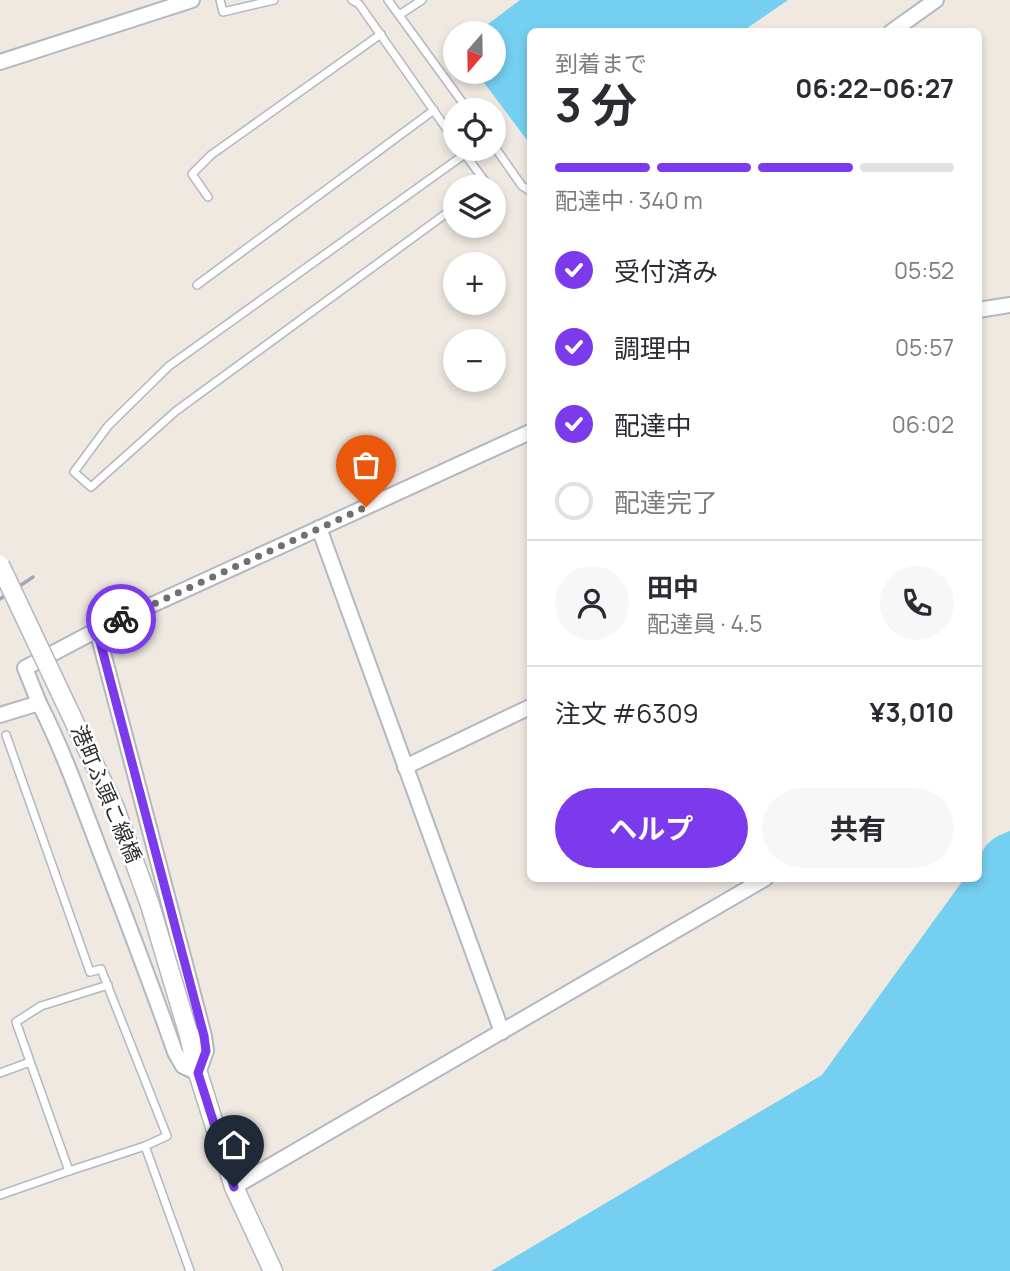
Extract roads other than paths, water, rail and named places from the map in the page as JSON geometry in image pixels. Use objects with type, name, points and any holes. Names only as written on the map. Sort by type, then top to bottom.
[{"type":"street","points":[[0,62],[192,0]]},
{"type":"street","points":[[897,28],[936,0]]},
{"type":"street","points":[[982,309],[1010,305]]},
{"type":"street","points":[[97,630],[204,1036],[206,1051],[198,1073],[183,1066],[175,1052],[139,950],[55,734],[25,668],[97,630],[527,433]]},
{"type":"street","points":[[319,528],[502,1032]]},
{"type":"street","name":"港町ふ頭こ線橋","points":[[0,565],[115,808],[150,905],[234,1187],[273,1271]]},
{"type":"street","points":[[0,715],[39,703]]},
{"type":"street","points":[[405,767],[527,708]]},
{"type":"street","points":[[234,1187],[759,882]]},
{"type":"lane","points":[[220,0],[223,12],[274,0]]},
{"type":"lane","points":[[352,0],[359,4],[443,124]]},
{"type":"lane","points":[[388,0],[459,98]]},
{"type":"lane","points":[[399,15],[422,0]]},
{"type":"lane","points":[[208,197],[192,174],[211,155],[381,34]]},
{"type":"lane","points":[[197,285],[433,110]]},
{"type":"lane","points":[[443,216],[176,411],[91,488],[75,472],[108,426],[169,366],[451,161]]},
{"type":"lane","points":[[504,161],[527,189]]},
{"type":"lane","points":[[0,1195],[145,1146],[167,1136],[101,969],[90,972],[6,735]]},
{"type":"lane","points":[[69,1171],[16,1022],[41,1006],[107,985]]},
{"type":"lane","points":[[0,1073],[30,1062]]},
{"type":"lane","points":[[145,1146],[190,1271]]},
{"type":"water","points":[[520,0],[788,0],[747,28],[527,28],[527,140],[506,112],[506,98],[496,98],[485,84],[506,84],[506,21],[492,21]]},
{"type":"water","points":[[1010,831],[1010,1271],[491,1271],[822,1075],[962,882],[982,882],[982,852],[988,843]]},
{"type":"railway","points":[[0,599],[33,577]]}]
